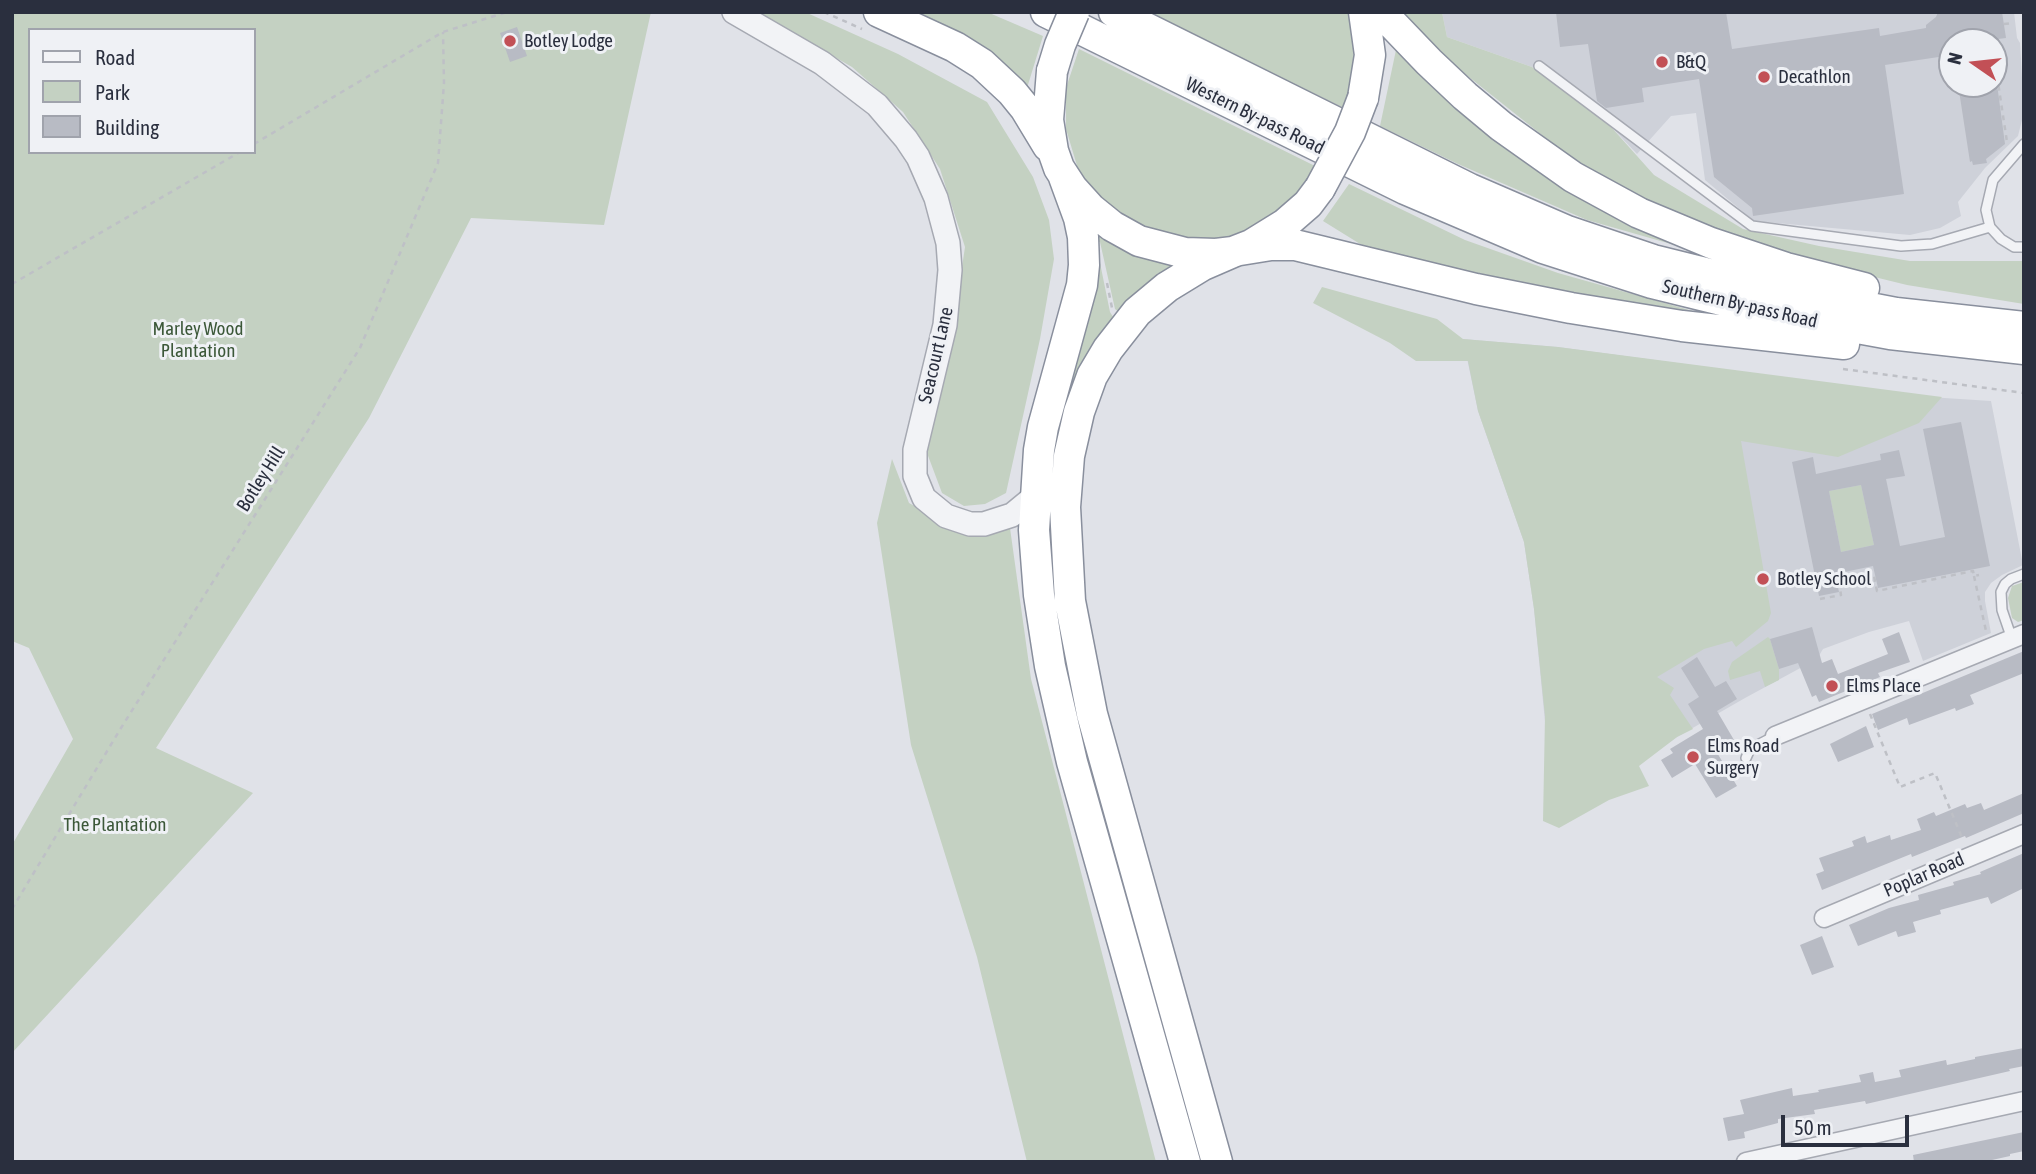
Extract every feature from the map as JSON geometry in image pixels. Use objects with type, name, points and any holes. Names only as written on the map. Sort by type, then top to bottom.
[{"type":"highway","name":"Western By-pass Road","points":[[1046,12],[1405,190],[1468,203]]},
{"type":"highway","points":[[1074,12],[1052,71],[1048,120],[1053,151],[1081,227],[1084,265],[1078,300],[1043,427],[1035,496],[1035,561],[1050,666],[1083,801],[1185,1162]]},
{"type":"highway","name":"Western By-pass Road","points":[[1114,12],[1468,203]]},
{"type":"highway","points":[[1217,1162],[1092,714],[1070,601],[1065,507],[1069,456],[1079,412],[1092,376],[1108,349],[1137,312],[1167,287],[1203,265],[1263,239],[1308,204],[1320,188],[1350,132],[1363,98],[1370,55],[1364,12]]},
{"type":"highway","points":[[1381,12],[1429,62],[1501,126],[1573,177],[1639,213],[1711,243],[1786,268],[1871,290],[1946,303],[2024,324]]},
{"type":"highway","points":[[874,22],[955,47],[982,64],[1025,108],[1062,173],[1080,198],[1102,218],[1139,241],[1169,251],[1192,254],[1283,244],[1306,247],[1514,297],[1682,326],[1849,344],[1977,345]]},
{"type":"highway","name":"Southern By-pass Road","points":[[1468,203],[1708,275],[1896,313],[2024,324]]},
{"type":"highway","name":"Southern By-pass Road","points":[[1468,203],[1543,248],[1700,296],[1827,324],[2024,349]]},
{"type":"street","name":"Seacourt Lane","points":[[734,12],[822,63],[877,105],[918,157],[936,198],[948,243],[950,283],[945,325],[915,450],[915,476],[924,498],[946,516],[970,524],[984,524],[1012,515],[1035,496]]},
{"type":"street","points":[[1775,736],[2018,636]]},
{"type":"street","name":"Poplar Road","points":[[1824,918],[2024,834]]},
{"type":"street","points":[[1746,1162],[2024,1101]]},
{"type":"lane","points":[[1539,66],[1752,226],[1901,246],[1932,244],[1990,227]]},
{"type":"lane","points":[[2024,144],[1993,180],[1986,211],[1990,227],[2000,239],[2014,247],[2024,247]]},
{"type":"lane","points":[[2018,636],[2002,610],[2001,592],[2011,579],[2024,574]]},
{"type":"lane","points":[[1746,758],[1750,749],[1775,736]]},
{"type":"path","points":[[256,143],[443,32],[507,12]]},
{"type":"path","points":[[824,12],[874,22]]},
{"type":"path","points":[[2004,24],[2013,23]]},
{"type":"path","name":"Botley Hill","points":[[12,909],[121,728],[360,348],[438,163],[444,83],[443,32]]},
{"type":"path","points":[[2000,98],[2007,142]]},
{"type":"path","points":[[12,284],[237,154]]},
{"type":"path","points":[[1836,368],[2024,393]]},
{"type":"path","points":[[1820,600],[1841,595],[1839,583],[1874,576],[1877,591],[1973,571],[1977,575],[1989,648]]},
{"type":"path","points":[[1864,698],[1900,788],[1935,773],[1970,856]]},
{"type":"shaded area","points":[[1442,12],[2014,12],[2020,43],[2024,112],[2018,136],[1985,168],[1958,202],[1961,216],[1940,228],[1910,235],[1754,221],[1705,180],[1696,113],[1671,116],[1637,154],[1604,119],[1532,67],[1447,37]]},
{"type":"shaded area","name":"Botley School","points":[[1463,339],[1558,347],[1929,397],[1991,401],[2023,565],[2002,575],[1991,583],[1985,592],[1991,633],[1923,661],[1909,621],[1823,649],[1817,659],[1677,737],[1555,824],[1534,609],[1524,542],[1478,411]]},
{"type":"green space","name":"Marley Wood Plantation","points":[[12,12],[651,12],[604,225],[471,218],[369,418],[156,748],[253,793],[12,1053],[12,845],[73,739],[29,648],[12,641]]},
{"type":"green space","points":[[756,12],[805,12],[898,54],[987,102],[1033,177],[1049,220],[1054,259],[1040,339],[1006,493],[985,504],[964,506],[942,493],[924,445],[955,314],[965,247],[940,169],[903,112],[852,67]]},
{"type":"green space","points":[[901,12],[987,12],[1043,36],[1027,88],[1010,69]]},
{"type":"green space","points":[[1145,12],[1349,12],[1357,65],[1346,109]]},
{"type":"green space","points":[[1402,12],[1442,12],[1447,37],[1532,67],[1604,119],[1654,175],[1743,229],[1819,246],[1910,261],[2024,261],[2024,304],[1907,285],[1850,271],[1727,233],[1641,197],[1598,175],[1552,143],[1450,62]]},
{"type":"green space","points":[[1079,49],[1315,166],[1292,201],[1256,228],[1213,242],[1173,241],[1134,227],[1101,202],[1078,169],[1066,129],[1066,88]]},
{"type":"green space","points":[[1396,50],[1535,170],[1678,246],[1587,220],[1458,164],[1380,126]]},
{"type":"green space","points":[[1349,184],[1465,240],[1558,273],[1707,315],[1566,293],[1373,252],[1323,221]]},
{"type":"green space","points":[[1094,232],[1168,263],[1172,269],[1121,314],[1115,309],[1100,242],[1091,243]]},
{"type":"green space","points":[[1098,253],[1110,312],[1115,320],[1074,389],[1060,386]]},
{"type":"green space","name":"Botley School","points":[[1322,287],[1437,319],[1463,339],[1558,347],[1942,397],[1919,423],[1838,457],[1741,441],[1771,613],[1768,621],[1736,647],[1732,641],[1704,649],[1657,677],[1674,688],[1670,695],[1693,729],[1677,737],[1639,766],[1649,786],[1609,800],[1559,828],[1543,821],[1545,716],[1524,542],[1478,411],[1468,361],[1416,361],[1390,343],[1313,303]]},
{"type":"green space","points":[[892,459],[909,503],[959,531],[1010,528],[1031,679],[1156,1162],[1027,1162],[977,957],[911,745],[877,523]]},
{"type":"green space","points":[[1861,485],[1874,545],[1841,552],[1829,491]]},
{"type":"green space","points":[[2024,582],[2024,620],[2018,622],[2012,618],[2008,598],[2012,586]]},
{"type":"green space","points":[[1768,637],[1779,669],[1779,680],[1765,687],[1760,671],[1730,680],[1728,671],[1732,662]]},
{"type":"building","points":[[1556,12],[1726,12],[1732,49],[1879,28],[1880,36],[1926,28],[1938,12],[2002,12],[2004,28],[1938,28],[1938,57],[1885,65],[1904,194],[1753,216],[1752,208],[1714,177],[1699,79],[1642,88],[1644,102],[1606,108],[1597,101],[1588,44],[1560,47]]},
{"type":"building","name":"Botley Lodge","points":[[517,27],[527,56],[510,62],[500,33]]},
{"type":"building","points":[[1960,98],[1999,98],[2005,144],[1986,159],[1987,163],[1973,165],[1972,161],[1970,162]]},
{"type":"building","points":[[1961,422],[1990,566],[1878,588],[1873,566],[1835,574],[1839,592],[1819,596],[1792,462],[1813,457],[1816,474],[1881,460],[1880,454],[1899,450],[1905,476],[1886,479],[1900,546],[1945,537],[1923,429]],"holes":[[[1861,485],[1874,545],[1841,552],[1829,491]]]},
{"type":"building","points":[[1812,627],[1822,663],[1832,659],[1838,674],[1888,654],[1882,639],[1899,632],[1910,662],[1878,673],[1880,677],[1819,702],[1816,695],[1812,697],[1798,663],[1779,669],[1770,639]]},
{"type":"building","points":[[2024,651],[2024,673],[1970,695],[1974,704],[1909,725],[1907,718],[1878,730],[1872,714]]},
{"type":"building","points":[[1697,657],[1715,687],[1726,681],[1737,699],[1717,711],[1734,740],[1716,751],[1737,786],[1716,798],[1695,764],[1672,778],[1661,760],[1673,753],[1670,749],[1703,729],[1688,704],[1699,697],[1681,668]]},
{"type":"building","points":[[1866,726],[1874,747],[1838,762],[1830,744]]},
{"type":"building","points":[[2024,793],[2024,813],[1966,838],[1965,836],[1912,857],[1911,854],[1822,890],[1816,874],[1824,871],[1819,858],[1854,846],[1852,841],[1865,836],[1867,843],[1890,835],[1891,840],[1921,830],[1917,819],[1934,812],[1936,816],[1965,804],[1967,808],[1981,803],[1984,810]]},
{"type":"building","points":[[2024,853],[2024,888],[1991,904],[1988,897],[1940,910],[1941,914],[1913,922],[1916,932],[1898,937],[1896,931],[1858,946],[1849,925],[1889,908],[1919,900],[1918,895],[1954,885],[1953,882],[1981,874],[1980,872]]},
{"type":"building","points":[[1822,936],[1834,967],[1812,975],[1800,945]]},
{"type":"building","points":[[2024,1048],[2024,1066],[2009,1069],[2010,1071],[1866,1104],[1865,1101],[1814,1110],[1815,1114],[1778,1119],[1778,1123],[1744,1132],[1745,1138],[1728,1141],[1723,1118],[1744,1114],[1740,1100],[1792,1088],[1793,1096],[1819,1092],[1818,1090],[1861,1082],[1859,1075],[1873,1072],[1875,1082],[1901,1077],[1899,1070],[1946,1060],[1947,1065]]},
{"type":"building","points":[[2024,1132],[2024,1151],[2010,1156],[1983,1162],[1914,1162],[1913,1155]]},
{"type":"place","name":"Botley Lodge","points":[[510,41]]},
{"type":"place","name":"B&Q","points":[[1662,62]]},
{"type":"place","name":"Decathlon","points":[[1764,77]]},
{"type":"place","name":"Botley School","points":[[1763,579]]},
{"type":"place","name":"Elms Place","points":[[1832,686]]},
{"type":"place","name":"Elms Road Surgery","points":[[1693,757]]},
{"type":"park label","name":"The Plantation","points":[[115,825]]}]
